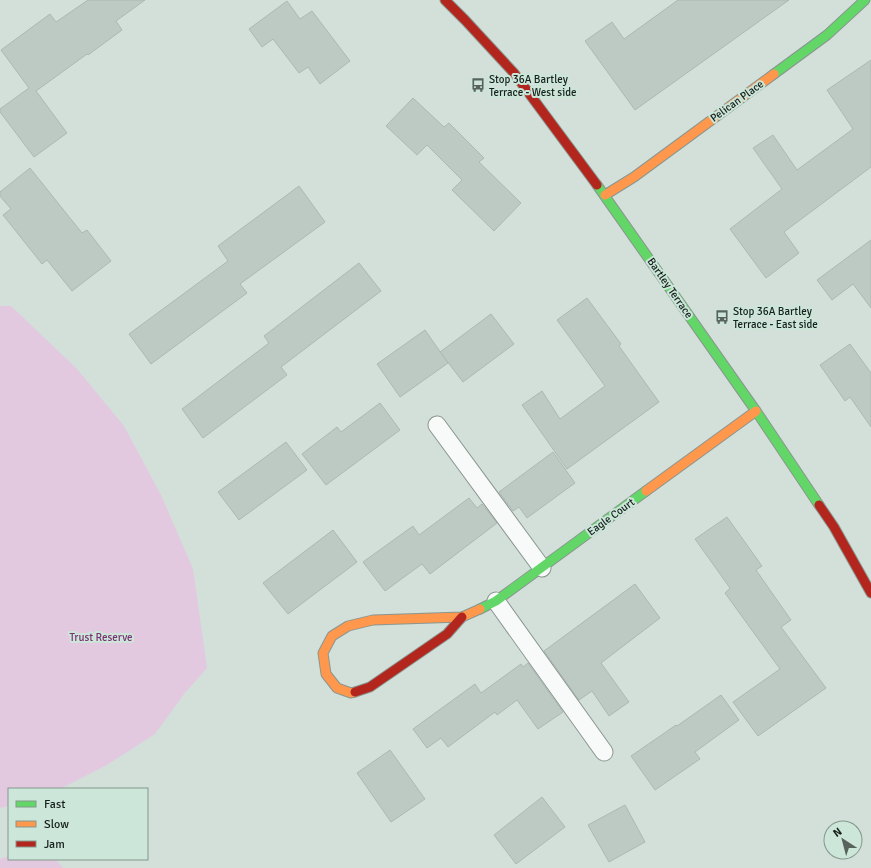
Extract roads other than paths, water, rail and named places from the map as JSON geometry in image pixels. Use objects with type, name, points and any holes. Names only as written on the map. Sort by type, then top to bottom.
[{"type":"street","name":"Bartley Terrace","points":[[445,0],[514,73],[605,196],[756,411],[834,527],[871,593]]},
{"type":"street","name":"Pelican Place","points":[[605,196],[634,177],[827,35],[865,0]]},
{"type":"street","name":"Eagle Court","points":[[462,617],[447,634],[370,687],[351,693],[337,688],[326,674],[323,652],[332,636],[348,626],[373,620],[462,617],[496,601],[756,411]]},
{"type":"lane","points":[[437,425],[542,568]]},
{"type":"lane","points":[[496,601],[604,752]]},
{"type":"place","name":"Stop 36A Bartley Terrace - West side","points":[[478,85]]},
{"type":"place","name":"Stop 36A Bartley Terrace - East side","points":[[722,317]]},
{"type":"park label","name":"Trust Reserve","points":[[101,637]]}]
